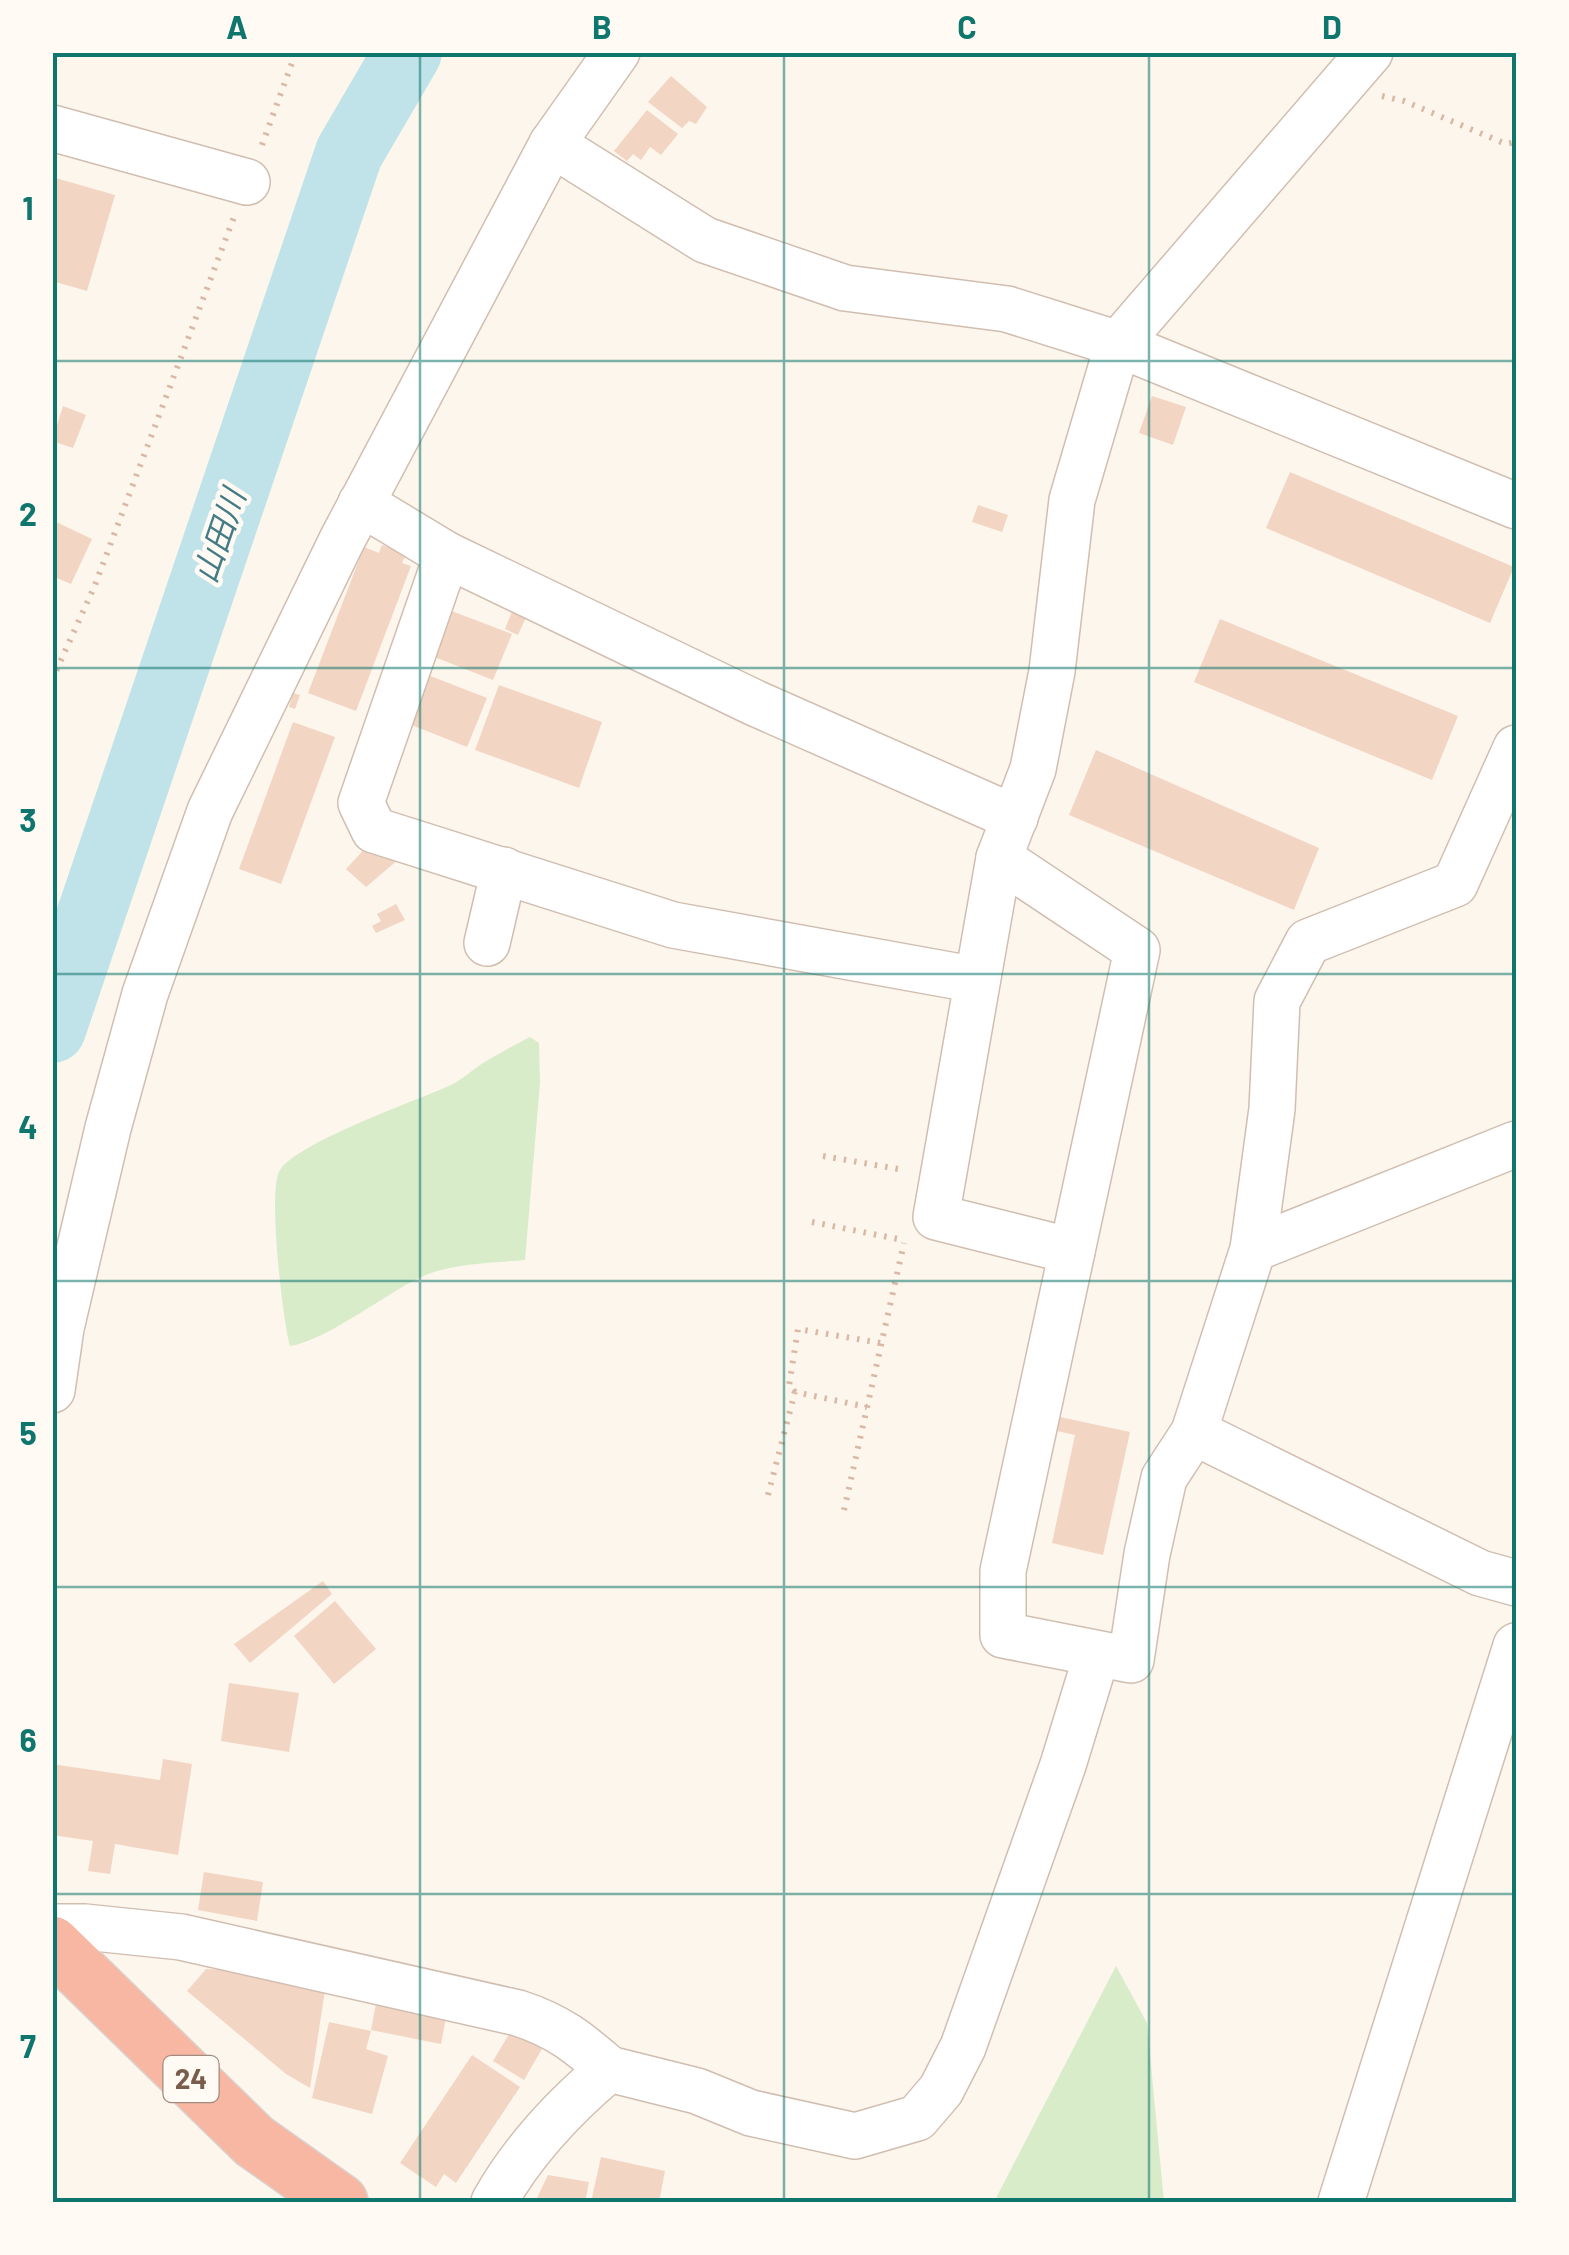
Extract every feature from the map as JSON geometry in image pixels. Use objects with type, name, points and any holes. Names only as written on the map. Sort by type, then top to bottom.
[{"type":"highway","name":"24","points":[[52,1944],[254,2141],[340,2202]]},
{"type":"street","points":[[52,1390],[61,1328],[108,1128],[145,994],[210,811],[361,503],[552,144],[617,52]]},
{"type":"street","points":[[1072,1251],[936,1217],[1007,838],[1033,769],[1052,671],[1072,500],[1118,344],[1370,52]]},
{"type":"street","points":[[52,128],[247,182]]},
{"type":"street","points":[[552,144],[705,240],[845,288],[1008,308],[1118,344],[1516,506]]},
{"type":"street","points":[[361,503],[447,555],[756,704],[1007,838],[1137,950],[1003,1570],[1003,1635],[1131,1660],[1146,1554],[1164,1478],[1194,1432],[1253,1249],[1272,1108],[1277,1001],[1308,942],[1455,884],[1516,748]]},
{"type":"street","points":[[447,555],[361,803],[374,830],[673,925],[978,980]]},
{"type":"street","points":[[487,942],[504,870]]},
{"type":"street","points":[[1253,1249],[1516,1144]]},
{"type":"street","points":[[1194,1432],[1480,1573],[1516,1583]]},
{"type":"street","points":[[1341,2202],[1516,1646]]},
{"type":"street","points":[[52,1927],[181,1937],[518,2013],[549,2022],[609,2069],[698,2091],[751,2113],[856,2136],[916,2118],[941,2090],[963,2047],[1063,1765],[1097,1654]]},
{"type":"street","points":[[494,2202],[575,2098],[609,2069]]},
{"type":"path","points":[[52,680],[94,585],[296,52]]},
{"type":"path","points":[[1339,89],[1404,101],[1506,144],[1516,142]]},
{"type":"path","points":[[823,1156],[919,1172]]},
{"type":"path","points":[[844,1510],[908,1221]]},
{"type":"path","points":[[812,1222],[904,1240]]},
{"type":"path","points":[[867,1407],[795,1392],[788,1386],[798,1328],[882,1343]]},
{"type":"path","points":[[768,1495],[795,1392]]},
{"type":"green space","points":[[530,1037],[539,1043],[540,1083],[525,1260],[471,1264],[431,1273],[319,1336],[290,1346],[276,1227],[276,1182],[280,1170],[309,1147],[451,1085]]},
{"type":"green space","points":[[1116,1966],[1147,2023],[1164,2202],[994,2202]]},
{"type":"building","points":[[671,76],[707,107],[696,124],[689,121],[682,128],[648,102]]},
{"type":"building","points":[[647,110],[678,134],[661,155],[650,147],[641,160],[633,154],[627,161],[614,151]]},
{"type":"building","points":[[52,177],[115,195],[87,291],[52,281]]},
{"type":"building","points":[[1152,396],[1186,407],[1173,445],[1139,433]]},
{"type":"building","points":[[63,406],[86,415],[73,448],[52,441]]},
{"type":"building","points":[[1290,472],[1514,567],[1490,623],[1266,528]]},
{"type":"building","points":[[978,505],[1008,515],[1002,532],[972,522]]},
{"type":"building","points":[[52,520],[92,539],[71,584],[52,576]]},
{"type":"building","points":[[382,545],[406,554],[402,563],[411,566],[356,711],[308,693],[364,547],[379,553]]},
{"type":"building","points":[[513,609],[527,615],[518,635],[505,629]]},
{"type":"building","points":[[449,610],[512,634],[493,680],[432,656]]},
{"type":"building","points":[[1220,619],[1458,716],[1432,780],[1194,682]]},
{"type":"building","points":[[428,675],[487,698],[467,747],[409,724]]},
{"type":"building","points":[[499,685],[602,722],[579,788],[475,750]]},
{"type":"building","points":[[293,693],[300,695],[295,709],[289,707]]},
{"type":"building","points":[[293,722],[335,737],[281,884],[239,869]]},
{"type":"building","points":[[1096,750],[1319,848],[1294,910],[1069,815]]},
{"type":"building","points":[[371,842],[399,859],[366,887],[346,869]]},
{"type":"building","points":[[396,904],[405,920],[376,933],[372,926],[381,921],[377,914]]},
{"type":"building","points":[[1060,1417],[1130,1432],[1103,1555],[1052,1543],[1075,1435],[1057,1431]]},
{"type":"building","points":[[323,1581],[332,1594],[250,1663],[234,1644]]},
{"type":"building","points":[[335,1601],[376,1649],[334,1684],[294,1636]]},
{"type":"building","points":[[229,1683],[299,1693],[289,1752],[221,1741]]},
{"type":"building","points":[[163,1759],[192,1764],[178,1855],[115,1844],[110,1874],[88,1871],[93,1841],[52,1835],[52,1764],[160,1780]]},
{"type":"building","points":[[204,1872],[263,1882],[257,1921],[198,1910]]},
{"type":"building","points":[[206,1969],[326,1984],[310,2088],[286,2074],[187,1991]]},
{"type":"building","points":[[377,1998],[447,2012],[441,2044],[371,2030]]},
{"type":"building","points":[[329,2022],[371,2031],[366,2049],[388,2056],[372,2114],[312,2098]]},
{"type":"building","points":[[515,2024],[546,2042],[524,2080],[493,2061]]},
{"type":"building","points":[[472,2055],[520,2087],[456,2183],[444,2174],[436,2187],[400,2163]]},
{"type":"building","points":[[601,2157],[665,2171],[659,2202],[591,2202]]},
{"type":"building","points":[[548,2175],[589,2182],[585,2202],[535,2202]]},
{"type":"waterway","name":"山田川","points":[[52,1029],[349,153],[408,52]]}]
